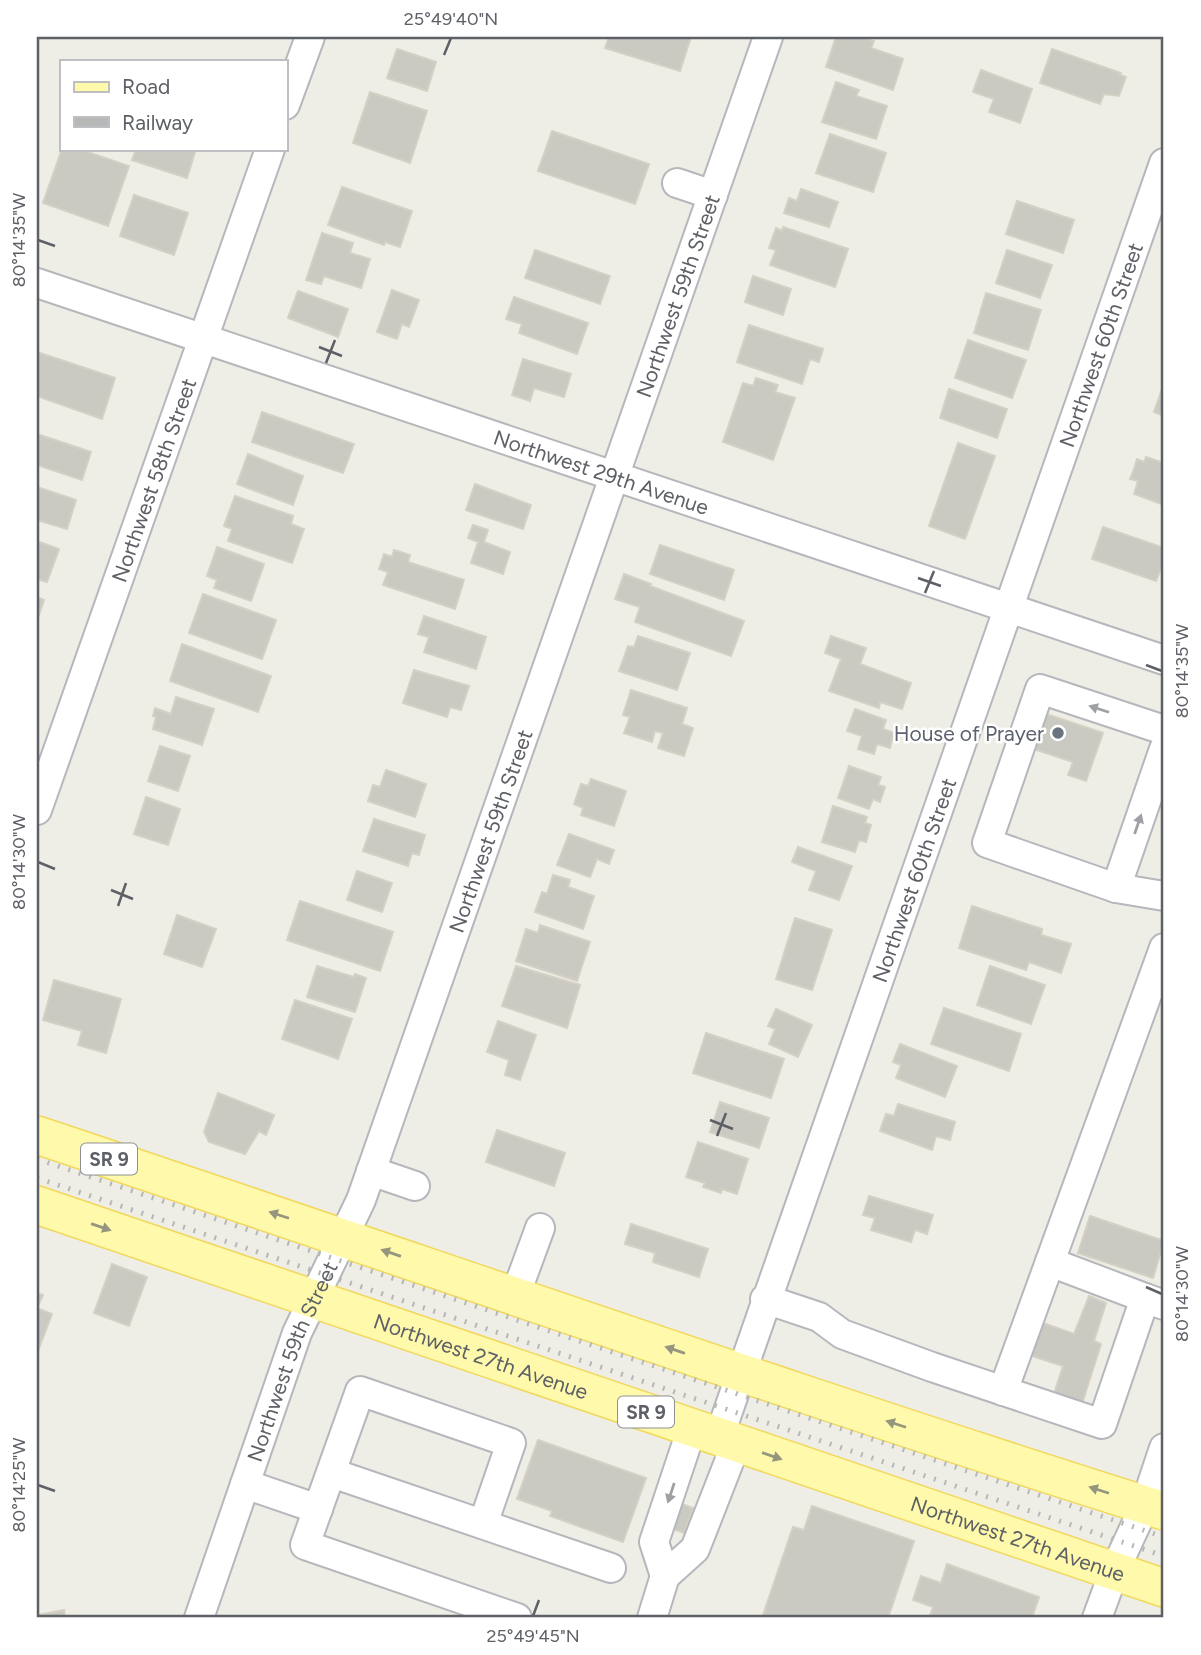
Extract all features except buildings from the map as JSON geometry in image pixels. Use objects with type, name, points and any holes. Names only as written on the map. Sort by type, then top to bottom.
[{"type":"main road","name":"SR 9","points":[[37,1135],[740,1373],[1154,1508]]},
{"type":"main road","name":"Northwest 27th Avenue","points":[[37,1205],[1164,1588]]},
{"type":"street","points":[[287,100],[310,37]]},
{"type":"street","name":"Northwest 59th Street","points":[[199,1618],[297,1334],[361,1200],[768,37]]},
{"type":"street","name":"Northwest 58th Street","points":[[37,810],[270,150]]},
{"type":"street","name":"Northwest 60th Street","points":[[716,1436],[1164,163]]},
{"type":"street","points":[[677,183],[713,195]]},
{"type":"street","name":"Northwest 29th Avenue","points":[[37,283],[1164,660]]},
{"type":"street","points":[[1164,730],[1040,689],[987,843],[1116,888],[1164,896]]},
{"type":"street","points":[[1116,888],[1164,748]]},
{"type":"street","points":[[1003,1391],[1164,948]]},
{"type":"street","points":[[371,1171],[415,1185]]},
{"type":"street","points":[[515,1296],[540,1228]]},
{"type":"street","points":[[765,1299],[819,1317],[842,1334],[1102,1424],[1155,1302],[1050,1262]]},
{"type":"street","points":[[483,1524],[511,1443],[360,1391],[305,1545],[517,1618]]},
{"type":"street","points":[[665,1576],[654,1542],[716,1436]]},
{"type":"street","points":[[652,1618],[665,1576],[695,1549],[716,1436]]},
{"type":"street","points":[[1097,1618],[1114,1572],[1154,1508],[1164,1448]]},
{"type":"street","points":[[332,1473],[611,1568]]},
{"type":"street","points":[[246,1484],[318,1509]]},
{"type":"railway","points":[[37,1159],[1164,1537]]},
{"type":"railway","points":[[37,1178],[1164,1556]]},
{"type":"place","name":"House of Prayer","points":[[1058,733]]}]
